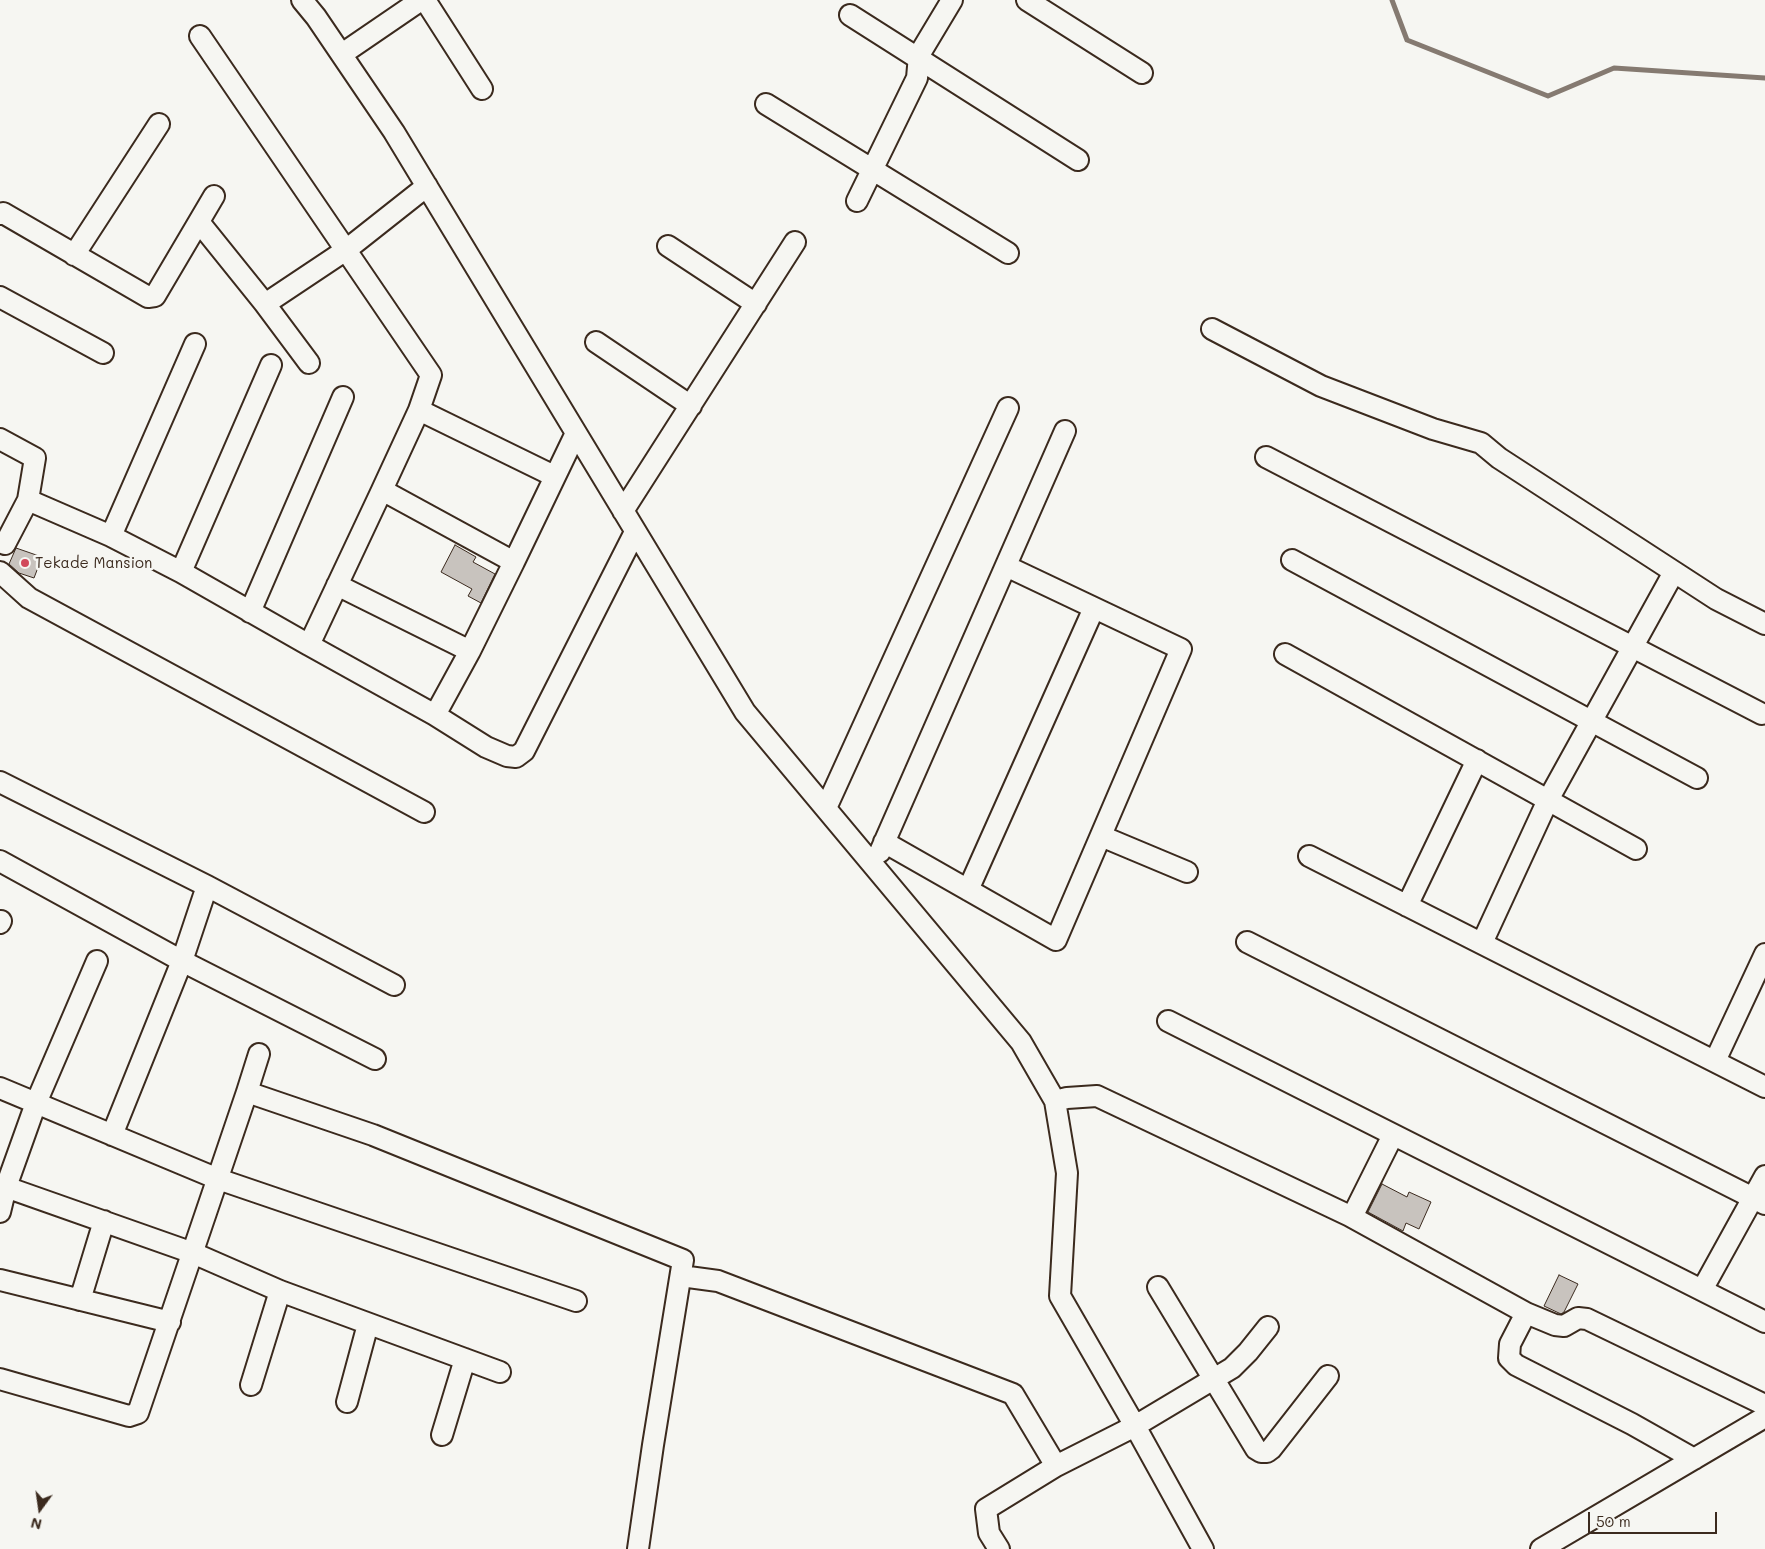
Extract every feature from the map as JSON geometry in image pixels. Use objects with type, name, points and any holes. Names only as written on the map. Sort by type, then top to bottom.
[{"type":"street","points":[[302,0],[342,54],[394,132],[745,712],[1021,1042],[1061,1099],[1067,1173],[1060,1296],[1203,1549]]},
{"type":"street","points":[[342,54],[421,0]]},
{"type":"street","points":[[425,0],[482,89]]},
{"type":"street","points":[[857,201],[917,78],[919,55],[952,0]]},
{"type":"street","points":[[1027,0],[1142,73]]},
{"type":"street","points":[[850,15],[1078,160]]},
{"type":"street","points":[[200,36],[431,375],[419,410],[309,645]]},
{"type":"street","points":[[766,104],[1008,253]]},
{"type":"street","points":[[74,255],[159,124]]},
{"type":"street","points":[[265,304],[346,250],[427,186]]},
{"type":"street","points":[[0,214],[3,213],[148,298],[155,296],[214,196]]},
{"type":"street","points":[[200,222],[309,363]]},
{"type":"street","points":[[623,512],[795,242]]},
{"type":"street","points":[[668,246],[756,304]]},
{"type":"street","points":[[0,297],[104,352]]},
{"type":"street","points":[[1212,329],[1321,386],[1433,429],[1480,443],[1499,458],[1716,599],[1765,624]]},
{"type":"street","points":[[596,342],[691,406]]},
{"type":"street","points":[[111,536],[195,344]]},
{"type":"street","points":[[181,572],[271,365]]},
{"type":"street","points":[[250,612],[343,397]]},
{"type":"street","points":[[826,808],[1008,408]]},
{"type":"street","points":[[419,410],[554,476]]},
{"type":"street","points":[[874,865],[1065,431]]},
{"type":"street","points":[[435,715],[470,651],[576,433]]},
{"type":"street","points":[[0,439],[35,458],[28,500],[2,548]]},
{"type":"street","points":[[1266,457],[1762,714]]},
{"type":"street","points":[[382,490],[514,562]]},
{"type":"street","points":[[28,500],[111,536],[181,572],[435,715],[486,747],[507,756],[516,757],[524,751],[635,532]]},
{"type":"street","points":[[1292,560],[1697,778]]},
{"type":"street","points":[[884,842],[1056,940],[1181,649],[1006,566]]},
{"type":"street","points":[[0,572],[29,598],[424,812]]},
{"type":"street","points":[[1482,944],[1548,800],[1674,572]]},
{"type":"street","points":[[338,585],[470,651]]},
{"type":"street","points":[[968,890],[1094,608]]},
{"type":"street","points":[[1285,654],[1636,849]]},
{"type":"street","points":[[1407,906],[1476,760]]},
{"type":"street","points":[[0,782],[207,886],[394,985]]},
{"type":"street","points":[[1101,836],[1187,872]]},
{"type":"street","points":[[1309,856],[1765,1087]]},
{"type":"street","points":[[0,861],[182,961],[375,1059]]},
{"type":"street","points":[[112,1135],[182,961],[207,886]]},
{"type":"street","points":[[1247,942],[1759,1202]]},
{"type":"street","points":[[1715,1061],[1765,954]]},
{"type":"street","points":[[0,1212],[3,1186],[36,1103],[97,961]]},
{"type":"street","points":[[1168,1021],[1765,1322]]},
{"type":"street","points":[[0,1379],[129,1416],[138,1413],[259,1054]]},
{"type":"street","points":[[0,1088],[218,1179],[576,1301]]},
{"type":"street","points":[[247,1092],[373,1134],[683,1260],[651,1455],[638,1549]]},
{"type":"street","points":[[1061,1099],[1088,1095],[1097,1096],[1352,1217],[1555,1326],[1564,1326],[1578,1318],[1587,1319],[1765,1405]]},
{"type":"street","points":[[1352,1217],[1393,1135]]},
{"type":"street","points":[[1702,1290],[1759,1202],[1765,1176]]},
{"type":"street","points":[[3,1186],[193,1253],[280,1291],[500,1372]]},
{"type":"street","points":[[80,1300],[104,1221]]},
{"type":"street","points":[[681,1276],[718,1281],[1013,1394],[1056,1466]]},
{"type":"street","points":[[0,1280],[170,1322]]},
{"type":"street","points":[[1158,1287],[1256,1449],[1261,1452],[1267,1452],[1271,1449],[1328,1376]]},
{"type":"street","points":[[251,1385],[280,1291]]},
{"type":"street","points":[[1526,1312],[1510,1344],[1509,1358],[1516,1365],[1632,1424],[1694,1459]]},
{"type":"street","points":[[347,1402],[368,1324]]},
{"type":"street","points":[[999,1549],[989,1534],[986,1509],[1056,1466],[1135,1426],[1213,1379],[1237,1362],[1268,1327]]},
{"type":"street","points":[[442,1435],[465,1359]]},
{"type":"street","points":[[1541,1549],[1765,1416]]},
{"type":"building","points":[[455,545],[476,557],[473,562],[495,574],[481,603],[468,596],[472,589],[441,572]]},
{"type":"building","name":"Tekade Mansion","points":[[16,548],[42,557],[34,578],[19,573],[9,564]]},
{"type":"building","points":[[1382,1184],[1407,1197],[1409,1192],[1431,1202],[1419,1229],[1406,1223],[1403,1231],[1368,1212]]},
{"type":"building","points":[[1559,1275],[1578,1284],[1564,1312],[1561,1314],[1544,1306]]},
{"type":"waterway","points":[[1392,0],[1407,40],[1548,96],[1614,68],[1765,78]]},
{"type":"place","name":"Tekade Mansion","points":[[25,563]]}]
